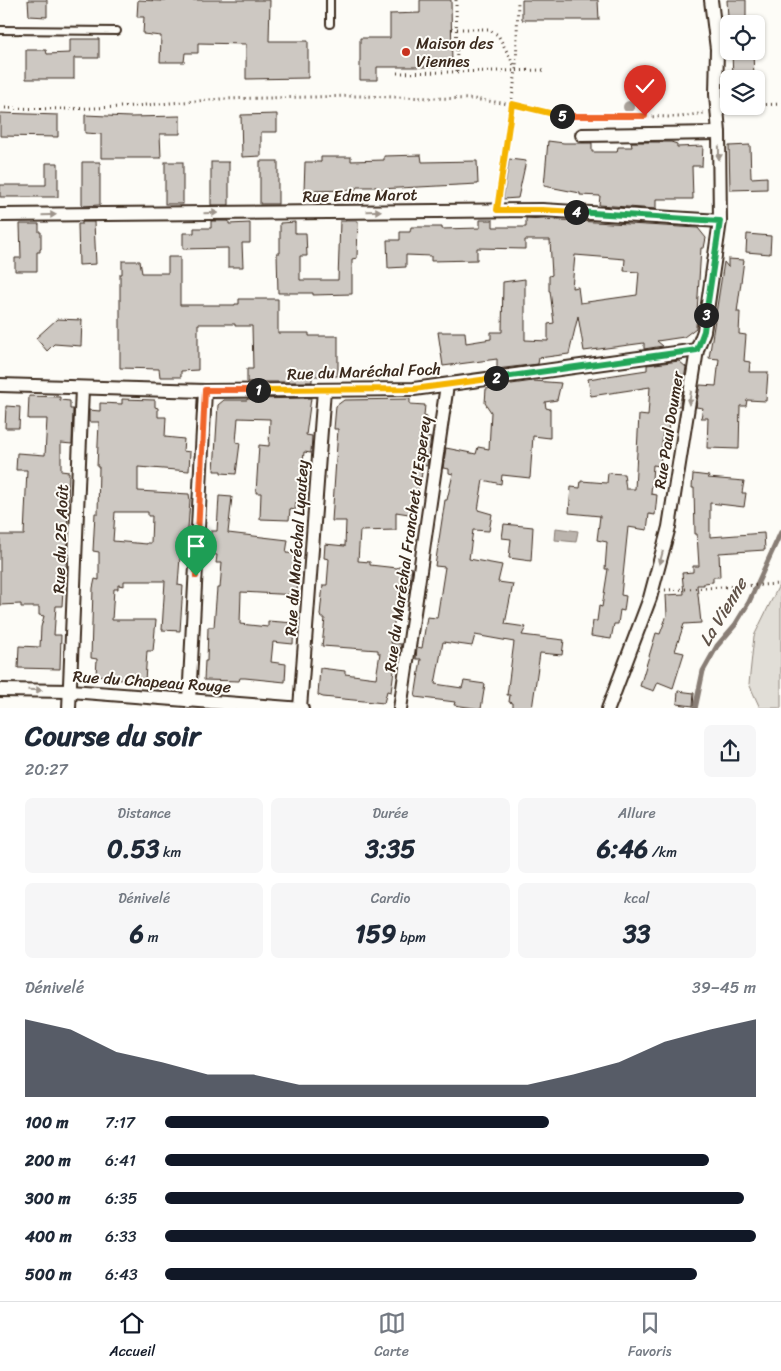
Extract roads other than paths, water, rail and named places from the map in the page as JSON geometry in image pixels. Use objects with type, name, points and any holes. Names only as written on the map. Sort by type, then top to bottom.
[{"type":"street","name":"Rue Paul Doumer","points":[[608,708],[652,591],[669,527],[697,350],[704,331],[720,221],[719,132],[722,109],[716,94],[717,49],[711,0]]},
{"type":"street","points":[[582,135],[719,132]]},
{"type":"street","name":"Rue Edme Marot","points":[[0,215],[542,210],[720,221]]},
{"type":"street","name":"Rue du Maréchal Foch","points":[[0,385],[205,390],[414,389],[697,350]]},
{"type":"street","name":"Rue du Maréchal Franchet d'Esperey","points":[[400,708],[447,385]]},
{"type":"street","name":"Rue du 25 Août","points":[[69,708],[82,388]]},
{"type":"street","points":[[189,701],[205,390]]},
{"type":"street","name":"Rue du Maréchal Lyautey","points":[[301,708],[324,390]]},
{"type":"street","name":"Rue du Chapeau Rouge","points":[[0,690],[71,691],[301,708]]},
{"type":"lane","points":[[330,0],[330,24]]},
{"type":"lane","points":[[0,30],[117,32]]},
{"type":"waterway","name":"La Vienne","points":[[695,708],[703,671],[717,646],[735,625],[749,602],[781,532]]},
{"type":"place","name":"Maison des Viennes","points":[[406,52]]}]
